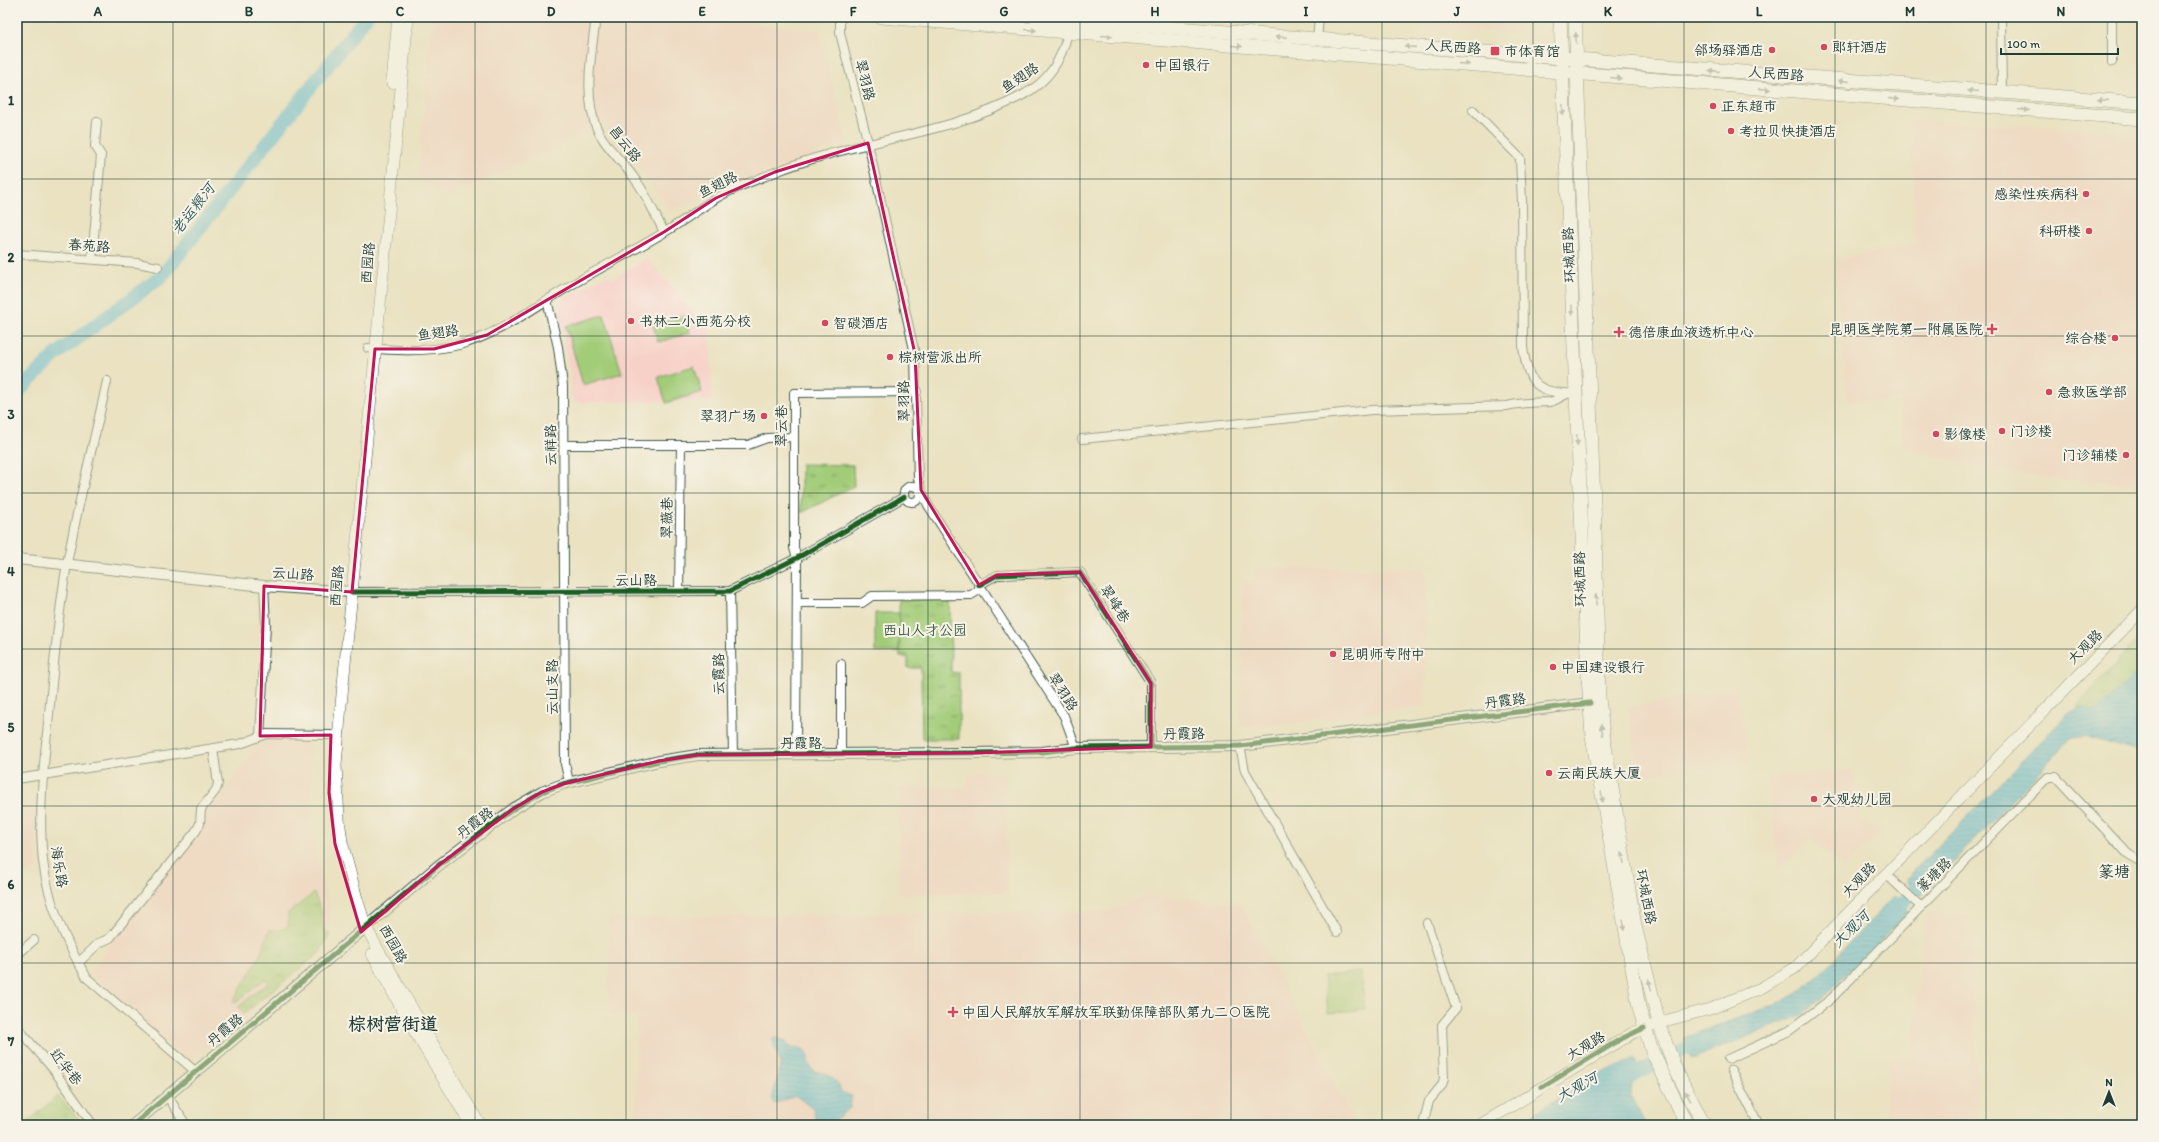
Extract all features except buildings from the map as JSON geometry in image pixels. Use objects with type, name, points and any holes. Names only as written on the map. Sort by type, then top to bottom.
[{"type":"main road","name":"西园路","points":[[372,348],[398,17]]},
{"type":"main road","name":"西园路","points":[[408,17],[372,348],[348,592],[331,735],[329,793],[335,844],[350,901],[410,1024],[471,1125]]},
{"type":"main road","name":"人民西路","points":[[881,17],[2142,119]]},
{"type":"main road","name":"人民西路","points":[[1034,17],[1084,19],[1317,40],[2142,103]]},
{"type":"main road","name":"环城西路","points":[[1560,17],[1570,392],[1592,736],[1644,1028],[1660,1072],[1687,1125]]},
{"type":"main road","name":"环城西路","points":[[1575,17],[1594,513],[1599,698],[1616,818],[1635,926],[1659,1023],[1666,1045],[1674,1066],[1704,1125]]},
{"type":"main road","name":"西园路","points":[[348,592],[336,765],[337,792],[342,842],[363,930],[480,1125]]},
{"type":"main road","name":"大观路","points":[[1480,1125],[1620,1039],[1659,1023],[1710,1009],[1754,991],[1795,968],[2142,610]]},
{"type":"street","name":"昌云路","points":[[596,17],[589,68],[590,101],[593,118],[598,133],[636,180],[664,232]]},
{"type":"street","name":"翠羽路","points":[[840,17],[840,33],[868,143],[915,354],[918,479],[921,490],[928,505],[1064,716],[1076,748]]},
{"type":"street","points":[[1317,40],[1319,17]]},
{"type":"street","points":[[2001,17],[2002,93]]},
{"type":"street","points":[[2112,17],[2112,62]]},
{"type":"street","name":"鱼翅路","points":[[372,348],[400,351],[434,349],[459,345],[487,335],[622,255],[664,232],[716,198],[776,172],[868,143],[968,120],[997,109],[1042,83],[1055,69],[1063,52],[1068,33]]},
{"type":"street","points":[[1473,110],[1520,158],[1522,202],[1523,347],[1529,378],[1551,393],[1570,392]]},
{"type":"street","points":[[92,259],[101,155],[95,146],[97,122]]},
{"type":"street","name":"春苑路","points":[[17,254],[137,263],[158,267]]},
{"type":"street","name":"云祥路","points":[[547,300],[558,347],[563,386],[565,445],[565,592]]},
{"type":"street","name":"海乐路","points":[[107,381],[67,564],[43,775],[42,837],[44,862],[56,911],[78,963],[87,978],[194,1071]]},
{"type":"street","name":"翠云巷","points":[[796,755],[797,558],[794,548],[794,393],[917,392]]},
{"type":"street","points":[[1082,439],[1372,410],[1507,406],[1524,402],[1550,402],[1570,392]]},
{"type":"street","points":[[565,445],[748,445],[767,438],[794,437]]},
{"type":"street","name":"翠薇巷","points":[[679,592],[681,445]]},
{"type":"street","name":"云山路","points":[[17,559],[264,586],[348,592],[730,591],[797,558],[904,497],[905,490],[912,486],[921,490]]},
{"type":"street","name":"翠峰巷","points":[[980,587],[997,576],[1080,572],[1151,683],[1151,747]]},
{"type":"street","points":[[260,736],[266,625],[264,586]]},
{"type":"street","points":[[796,603],[862,603],[872,596],[971,595],[980,587]]},
{"type":"street","name":"云霞路","points":[[730,591],[733,755]]},
{"type":"street","name":"云山支路","points":[[565,592],[565,764],[569,782]]},
{"type":"street","points":[[841,664],[841,754]]},
{"type":"street","name":"丹霞路","points":[[133,1125],[194,1071],[363,930],[439,864],[513,809],[542,792],[569,782],[659,761],[698,755],[1042,752],[1076,748],[1240,746],[1590,703]]},
{"type":"street","points":[[17,779],[240,744],[260,736],[295,734],[331,735]]},
{"type":"street","points":[[1240,746],[1245,771],[1337,932]]},
{"type":"street","points":[[78,963],[99,943],[110,938],[200,824],[201,809],[216,790],[218,784],[213,748]]},
{"type":"street","name":"篆塘路","points":[[1728,1059],[1789,1031],[1831,999],[2048,777],[2056,777],[2128,854],[2142,862]]},
{"type":"street","points":[[1886,874],[1921,907]]},
{"type":"street","points":[[1423,1125],[1429,1101],[1442,1085],[1444,1078],[1442,1025],[1456,1008],[1427,923]]},
{"type":"street","points":[[17,955],[34,940]]},
{"type":"street","name":"近华巷","points":[[17,1027],[53,1069],[93,1125]]},
{"type":"street","points":[[1731,1070],[1759,1125]]},
{"type":"street","points":[[167,1095],[186,1125]]},
{"type":"highlighted area","points":[[868,143],[915,354],[921,490],[979,585],[997,575],[1080,572],[1151,683],[1151,747],[975,753],[698,755],[659,761],[563,784],[542,792],[513,809],[439,865],[361,932],[335,844],[329,793],[331,735],[260,736],[264,586],[352,592],[375,349],[434,349],[487,335],[664,232],[716,198],[775,172]]},
{"type":"shaded area","points":[[433,17],[687,17],[819,30],[847,142],[671,211],[606,123],[449,197],[418,177]]},
{"type":"shaded area","points":[[1323,17],[1531,17],[1516,34]]},
{"type":"shaded area","name":"昆明医学院第一附属医院","points":[[1911,121],[2125,131],[2142,140],[2142,487],[2108,482],[2054,480],[1988,469],[1903,448],[1901,400],[1847,401],[1836,259],[1916,243]]},
{"type":"shaded area","name":"书林二小西苑分校","points":[[647,258],[710,332],[712,401],[572,402],[571,381],[559,310],[563,298],[608,275],[613,279]]},
{"type":"shaded area","name":"昆明师专附中","points":[[1256,568],[1426,568],[1425,706],[1272,726],[1240,728],[1243,582],[1255,582]]},
{"type":"shaded area","points":[[1737,688],[1749,762],[1640,776],[1628,707]]},
{"type":"shaded area","points":[[296,739],[309,744],[312,829],[317,860],[329,906],[330,923],[327,938],[318,955],[189,1061],[89,974],[260,743]]},
{"type":"shaded area","name":"大观幼儿园","points":[[1853,770],[1861,821],[1882,832],[1844,868],[1810,838],[1779,869],[1768,777]]},
{"type":"shaded area","points":[[1006,772],[1007,893],[899,894],[899,787],[967,787],[968,773]]},
{"type":"shaded area","points":[[17,794],[34,810],[37,869],[17,876]]},
{"type":"shaded area","name":"中国人民解放军解放军联勤保障部队第九二〇医院","points":[[1146,895],[1241,904],[1356,1125],[636,1125],[637,1017],[609,1014],[609,918],[1108,911]]},
{"type":"shaded area","points":[[1926,912],[1968,916],[1974,955],[1973,1005],[1979,1125],[1884,1125],[1890,1058],[1911,1058]]},
{"type":"green space","points":[[604,315],[622,373],[583,385],[566,326]]},
{"type":"green space","points":[[684,316],[690,333],[658,342],[653,325]]},
{"type":"green space","points":[[694,366],[702,392],[666,403],[658,377]]},
{"type":"green space","points":[[801,464],[853,465],[854,486],[801,513]]},
{"type":"green space","name":"西山人才公园","points":[[950,599],[951,672],[959,673],[959,739],[922,739],[921,668],[908,668],[908,657],[900,657],[899,600]]},
{"type":"green space","points":[[875,613],[899,613],[899,652],[875,652]]},
{"type":"green space","points":[[2142,635],[2142,666],[2095,713],[2084,707],[2076,707]]},
{"type":"green space","points":[[314,893],[321,910],[323,929],[330,934],[319,953],[244,1013],[238,1007],[269,982],[265,979],[236,1003],[233,1001],[259,958],[270,929],[277,931],[288,927],[288,913]]},
{"type":"green space","points":[[1361,972],[1365,1009],[1328,1013],[1324,976]]},
{"type":"green space","points":[[58,1096],[84,1125],[24,1125]]},
{"type":"water","points":[[2142,666],[2142,753],[2085,736],[2072,737],[1921,896],[1904,881],[2069,713],[2076,709],[2082,708],[2088,709],[2095,713]]},
{"type":"water","points":[[1894,896],[1910,911],[1820,1001],[1802,1015],[1692,1059],[1683,1038],[1780,1003],[1798,993],[1817,977]]},
{"type":"water","points":[[776,1037],[785,1041],[790,1047],[803,1049],[808,1055],[810,1066],[813,1070],[821,1072],[831,1078],[837,1083],[841,1092],[852,1096],[850,1108],[832,1123],[822,1125],[815,1119],[814,1110],[796,1096],[774,1104],[772,1100],[780,1063],[773,1042],[773,1039]]},
{"type":"water","points":[[1634,1058],[1641,1077],[1632,1083],[1631,1097],[1646,1125],[1518,1125],[1533,1117],[1532,1114],[1596,1076]]},
{"type":"waterway","name":"老运粮河","points":[[17,393],[54,356],[162,276],[366,17]]},
{"type":"waterway","name":"大观河","points":[[1889,916],[1928,877]]},
{"type":"waterway","name":"大观河","points":[[1622,1080],[1704,1040]]},
{"type":"cycle path","points":[[352,592],[730,591],[797,558],[904,497]]},
{"type":"cycle path","points":[[979,585],[997,575],[1080,572],[1151,683],[1151,747]]},
{"type":"cycle path","points":[[133,1125],[439,865],[513,809],[542,792],[563,784],[659,761],[698,755],[1042,752],[1076,748],[1240,746],[1590,703]]},
{"type":"cycle path","points":[[1542,1087],[1621,1039],[1644,1028]]},
{"type":"place","name":"郎轩酒店","points":[[1824,47]]},
{"type":"place","name":"邻场驿酒店","points":[[1772,50]]},
{"type":"place","name":"市体育馆","points":[[1495,51]]},
{"type":"place","name":"中国银行","points":[[1146,65]]},
{"type":"place","name":"正东超市","points":[[1713,106]]},
{"type":"place","name":"考拉贝快捷酒店","points":[[1731,131]]},
{"type":"place","name":"感染性疾病科","points":[[2086,194]]},
{"type":"place","name":"科研楼","points":[[2089,231]]},
{"type":"place","name":"书林二小西苑分校","points":[[631,321]]},
{"type":"place","name":"智碳酒店","points":[[825,323]]},
{"type":"place","name":"昆明医学院第一附属医院","points":[[1992,329]]},
{"type":"place","name":"德倍康血液透析中心","points":[[1619,332]]},
{"type":"place","name":"综合楼","points":[[2115,338]]},
{"type":"place","name":"棕树营派出所","points":[[890,357]]},
{"type":"place","name":"急救医学部","points":[[2049,392]]},
{"type":"place","name":"翠羽广场","points":[[764,416]]},
{"type":"place","name":"门诊楼","points":[[2002,431]]},
{"type":"place","name":"影像楼","points":[[1936,434]]},
{"type":"place","name":"门诊辅楼","points":[[2126,455]]},
{"type":"place","name":"昆明师专附中","points":[[1333,654]]},
{"type":"place","name":"中国建设银行","points":[[1553,667]]},
{"type":"place","name":"云南民族大厦","points":[[1549,773]]},
{"type":"place","name":"大观幼儿园","points":[[1814,799]]},
{"type":"place","name":"中国人民解放军解放军联勤保障部队第九二〇医院","points":[[953,1012]]},
{"type":"district","name":"篆塘","points":[[2114,871]]},
{"type":"district","name":"棕树营街道","points":[[393,1024]]}]
